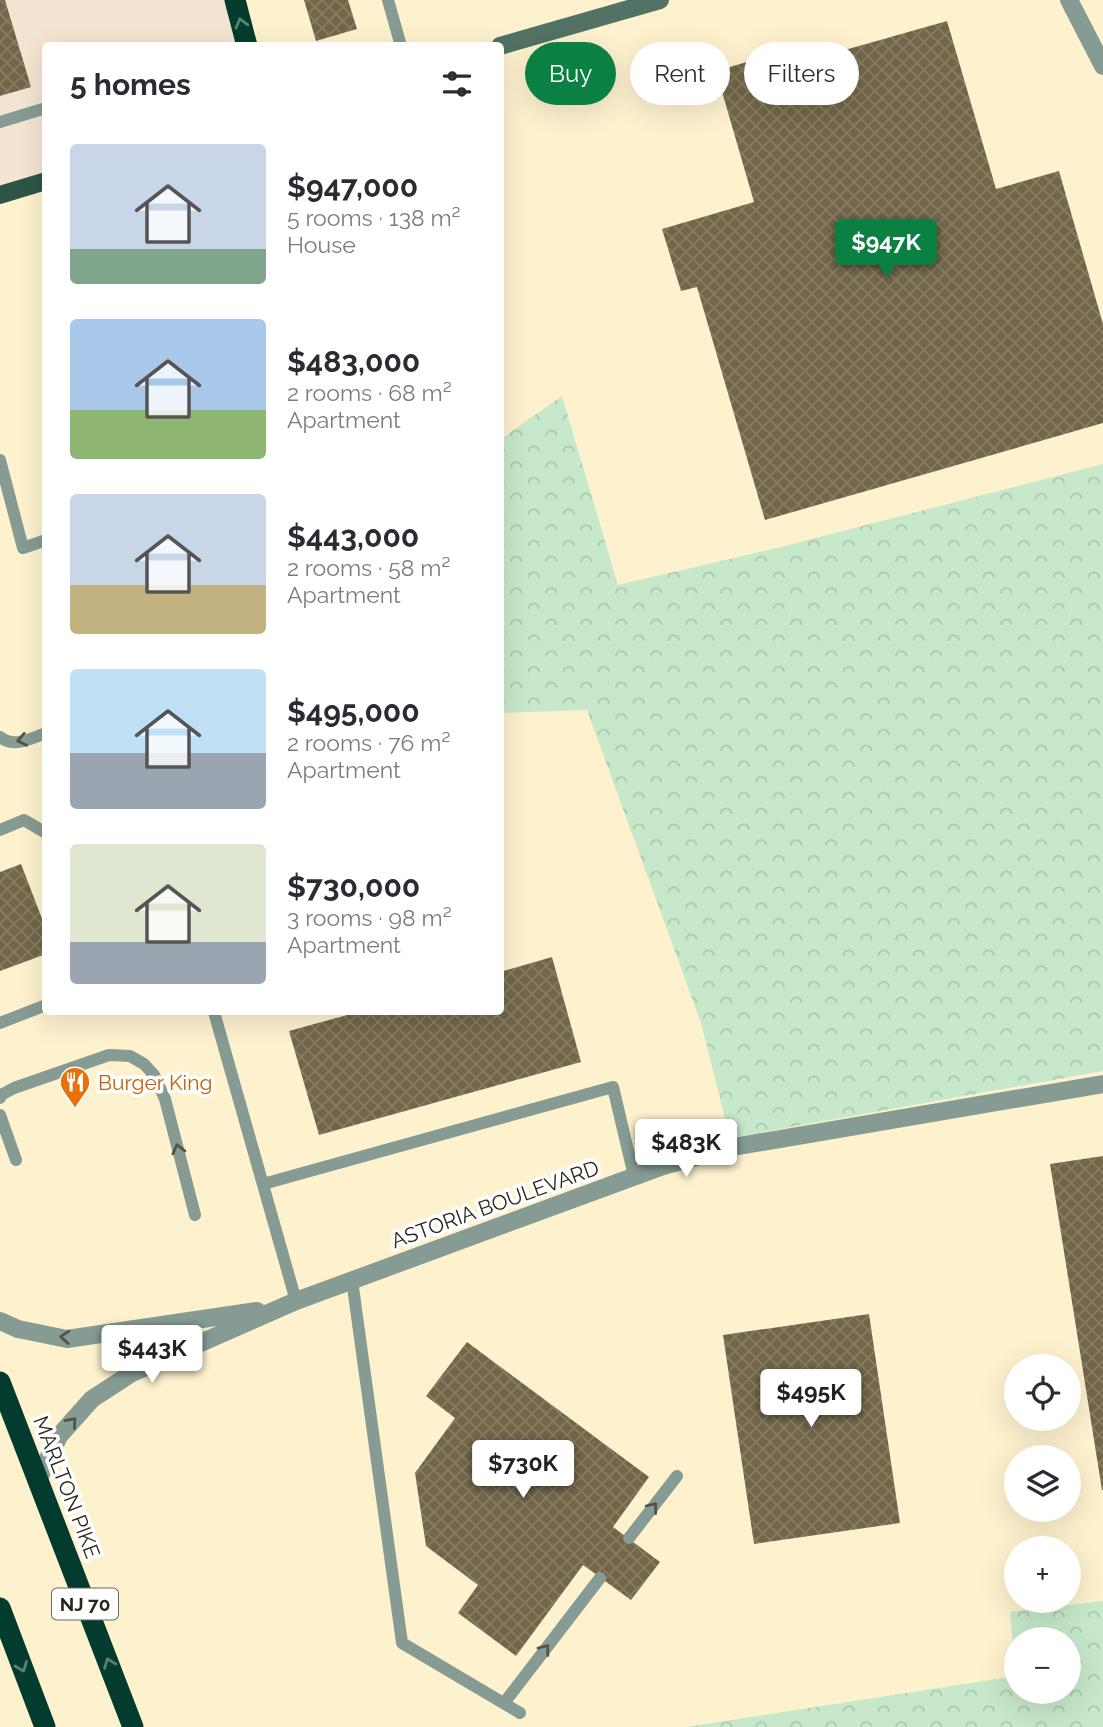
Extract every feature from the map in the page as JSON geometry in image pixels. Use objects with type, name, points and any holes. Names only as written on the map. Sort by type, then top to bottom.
[{"type":"highway","points":[[235,0],[246,42]]},
{"type":"highway","name":"MARLTON PIKE","points":[[0,1382],[133,1727]]},
{"type":"highway","points":[[0,1608],[45,1727]]},
{"type":"main road","points":[[0,195],[42,182]]},
{"type":"street","points":[[504,45],[660,0]]},
{"type":"street","points":[[1069,0],[1103,66]]},
{"type":"street","name":"ASTORIA BOULEVARD","points":[[38,1480],[59,1436],[92,1399],[132,1373],[277,1308],[352,1280],[634,1176],[727,1148],[1103,1084]]},
{"type":"street","name":"ASTORIA BOULEVARD","points":[[0,1321],[18,1329],[67,1339],[277,1308]]},
{"type":"lane","points":[[388,0],[400,42]]},
{"type":"lane","points":[[0,122],[42,109]]},
{"type":"lane","points":[[0,460],[23,548],[42,541]]},
{"type":"lane","points":[[0,737],[12,743],[24,742],[42,735]]},
{"type":"lane","points":[[0,830],[24,820],[42,831]]},
{"type":"lane","points":[[0,1023],[42,1007]]},
{"type":"lane","points":[[215,1015],[296,1301]]},
{"type":"lane","points":[[0,1098],[14,1088],[109,1055],[130,1056],[144,1064],[154,1075],[165,1099],[195,1216]]},
{"type":"lane","points":[[263,1184],[613,1087],[634,1176]]},
{"type":"lane","points":[[0,1115],[16,1160]]},
{"type":"lane","points":[[352,1280],[402,1643],[520,1713]]},
{"type":"lane","points":[[629,1538],[677,1476]]},
{"type":"lane","points":[[504,1703],[600,1578]]},
{"type":"shaded area","points":[[0,0],[235,0],[246,42],[42,42],[42,182],[0,195]]},
{"type":"green space","points":[[562,396],[618,585],[777,548],[1103,464],[1103,1071],[730,1138],[701,1023],[587,710],[504,713],[504,437]]},
{"type":"green space","points":[[1103,1601],[1103,1727],[686,1727],[1004,1678],[1004,1704],[1081,1704],[1081,1627],[1011,1627],[1010,1613],[1081,1613],[1081,1604]]},
{"type":"building","points":[[0,0],[5,0],[31,87],[0,96]]},
{"type":"building","points":[[304,0],[348,0],[357,29],[316,41]]},
{"type":"building","points":[[947,21],[996,189],[1059,171],[1103,324],[1103,423],[765,520],[697,287],[681,291],[662,229],[754,202],[726,105],[730,105],[730,67],[744,63],[744,105],[859,105],[859,46]]},
{"type":"building","points":[[21,864],[42,919],[42,955],[0,971],[0,872]]},
{"type":"building","points":[[552,957],[581,1062],[319,1135],[289,1031],[347,1015],[504,1015],[504,971]]},
{"type":"building","points":[[1103,1156],[1103,1490],[1102,1490],[1050,1164]]},
{"type":"building","points":[[869,1314],[900,1523],[754,1544],[723,1335]]},
{"type":"building","points":[[467,1342],[649,1477],[613,1527],[660,1562],[631,1600],[583,1565],[516,1656],[458,1613],[478,1585],[426,1546],[415,1473],[455,1418],[426,1396]]},
{"type":"place","name":"Burger King","points":[[75,1109]]}]
